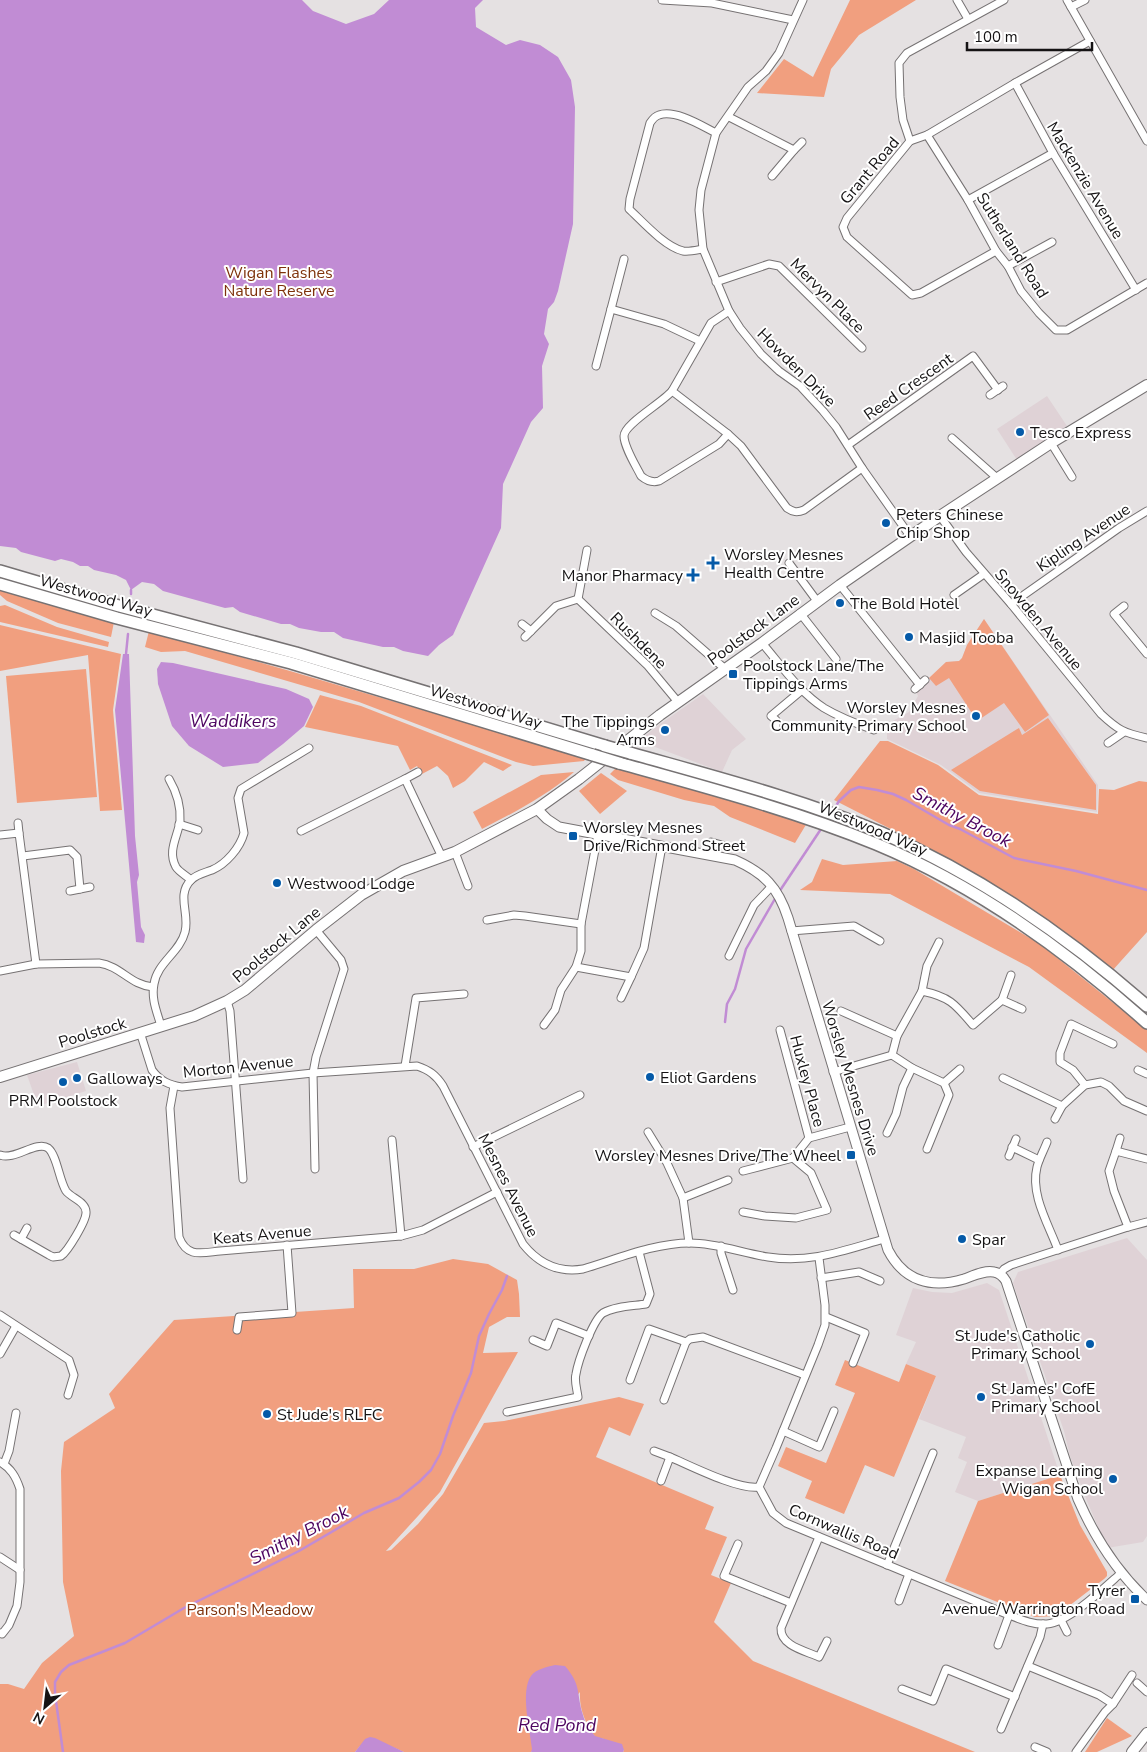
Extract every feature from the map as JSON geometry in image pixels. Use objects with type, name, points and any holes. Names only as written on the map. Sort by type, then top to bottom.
[{"type":"highway","name":"Westwood Way","points":[[0,571],[118,606],[296,654],[819,809],[847,819],[949,865],[1007,899],[1075,947],[1147,1006]]},
{"type":"highway","name":"Westwood Way","points":[[0,584],[117,618],[291,663],[840,830],[915,862],[949,879],[1003,911],[1075,961],[1147,1023]]},
{"type":"main road","name":"Poolstock Lane","points":[[194,1016],[227,1001],[245,990],[361,894],[403,871],[455,852],[537,809],[724,668],[762,643],[800,613],[910,536],[1051,443],[1147,385]]},
{"type":"main road","name":"Poolstock","points":[[0,1077],[194,1016]]},
{"type":"main road","points":[[1132,1752],[1147,1733]]},
{"type":"street","points":[[662,0],[713,1],[794,20]]},
{"type":"street","name":"Howden Drive","points":[[803,0],[778,53],[766,71],[748,87],[716,133],[701,190],[699,210],[703,249],[729,311],[740,328],[761,354],[809,395],[836,427],[862,468],[910,536]]},
{"type":"street","points":[[957,0],[968,19]]},
{"type":"street","points":[[910,141],[903,120],[900,97],[900,62],[907,53],[1004,0]]},
{"type":"street","points":[[1067,0],[1147,141]]},
{"type":"street","points":[[1071,7],[1085,0]]},
{"type":"street","name":"Grant Road","points":[[996,251],[921,293],[912,295],[847,237],[843,227],[847,218],[910,141],[927,135],[1015,83],[1090,42]]},
{"type":"street","name":"Mackenzie Avenue","points":[[1015,83],[1053,153],[1136,290]]},
{"type":"street","points":[[703,249],[683,251],[669,244],[629,209],[630,199],[650,123],[656,116],[665,114],[679,116],[716,133]]},
{"type":"street","points":[[729,116],[794,150]]},
{"type":"street","name":"Sutherland Road","points":[[927,135],[968,200],[996,251],[1008,266],[1021,291],[1039,314],[1056,330],[1067,330],[1147,283]]},
{"type":"street","points":[[772,176],[802,142]]},
{"type":"street","points":[[968,200],[1053,153]]},
{"type":"street","points":[[1008,266],[1052,242]]},
{"type":"street","points":[[596,366],[624,259]]},
{"type":"street","name":"Mervyn Place","points":[[716,282],[769,264],[779,266],[862,348]]},
{"type":"street","points":[[611,309],[664,324],[700,341]]},
{"type":"street","points":[[728,434],[719,444],[659,481],[652,482],[644,480],[641,476],[625,442],[624,433],[630,424],[656,406],[672,391],[711,324],[729,311]]},
{"type":"street","name":"Reed Crescent","points":[[848,445],[973,356],[1000,388],[990,394]]},
{"type":"street","points":[[672,391],[728,434],[752,460],[787,508],[795,512],[804,510],[862,468]]},
{"type":"street","points":[[952,438],[997,478]]},
{"type":"street","points":[[1051,443],[1072,477]]},
{"type":"street","name":"Kipling Avenue","points":[[1011,604],[1119,528],[1147,511]]},
{"type":"street","name":"Snowden Avenue","points":[[940,516],[984,574],[1101,714],[1112,725],[1124,732],[1147,738]]},
{"type":"street","points":[[522,624],[528,634],[556,606],[578,599],[587,550]]},
{"type":"street","points":[[789,563],[817,601]]},
{"type":"street","points":[[954,595],[984,574]]},
{"type":"street","points":[[840,585],[920,685]]},
{"type":"street","name":"Rushdene","points":[[578,599],[648,666],[678,702]]},
{"type":"street","points":[[1124,606],[1114,614],[1147,654]]},
{"type":"street","points":[[656,613],[676,626],[724,668]]},
{"type":"street","points":[[800,613],[836,659]]},
{"type":"street","points":[[762,643],[802,690],[823,707],[856,724],[874,730]]},
{"type":"street","points":[[776,726],[776,720],[767,716],[802,690]]},
{"type":"street","points":[[1108,743],[1124,732]]},
{"type":"street","points":[[161,1026],[153,997],[153,987],[158,972],[176,949],[186,931],[184,893],[187,885],[198,874],[227,860],[243,839],[244,833],[238,798],[241,789],[309,748]]},
{"type":"street","points":[[301,831],[418,772]]},
{"type":"street","points":[[404,779],[442,857]]},
{"type":"street","points":[[169,780],[177,788],[180,813],[173,852],[176,868],[192,880]]},
{"type":"street","name":"Worsley Mesnes Drive","points":[[537,809],[559,827],[735,860],[751,867],[774,888],[780,899],[791,931],[884,1239],[891,1257],[898,1266],[913,1277],[924,1282],[943,1283],[986,1272],[1000,1274],[1011,1265],[1147,1222]]},
{"type":"street","points":[[18,823],[36,964]]},
{"type":"street","points":[[179,824],[198,830]]},
{"type":"street","points":[[0,835],[19,833]]},
{"type":"street","points":[[544,1025],[552,1015],[562,990],[576,966],[582,944],[582,924],[598,834]]},
{"type":"street","points":[[714,856],[714,843],[729,847]]},
{"type":"street","points":[[621,998],[644,948],[662,846]]},
{"type":"street","points":[[23,856],[70,850],[77,857],[80,889]]},
{"type":"street","points":[[455,852],[468,886]]},
{"type":"street","points":[[70,891],[90,888]]},
{"type":"street","points":[[730,956],[754,905],[774,888]]},
{"type":"street","points":[[487,920],[502,921],[524,916],[582,924]]},
{"type":"street","points":[[791,931],[854,926],[880,941]]},
{"type":"street","points":[[315,1169],[313,1073],[316,1057],[344,969],[341,960],[316,930]]},
{"type":"street","points":[[892,1055],[897,1036],[922,991],[927,966],[939,942]]},
{"type":"street","points":[[0,971],[36,964],[109,964],[138,984],[153,987]]},
{"type":"street","points":[[576,966],[631,977]]},
{"type":"street","points":[[922,991],[940,995],[956,1004],[972,1025],[1002,1000],[1011,975]]},
{"type":"street","points":[[405,1066],[416,998],[464,994]]},
{"type":"street","points":[[1002,1000],[1022,1009]]},
{"type":"street","points":[[227,1001],[230,1011],[243,1179]]},
{"type":"street","points":[[841,1011],[897,1036]]},
{"type":"street","points":[[1086,1085],[1073,1070],[1060,1062],[1060,1054],[1071,1024],[1113,1044]]},
{"type":"street","name":"Huxley Place","points":[[780,1030],[809,1138]]},
{"type":"street","name":"Morton Avenue","points":[[140,1032],[152,1070],[161,1080],[174,1086],[182,1087],[313,1073]]},
{"type":"street","points":[[833,1072],[892,1055],[912,1068],[944,1083],[949,1094],[927,1149]]},
{"type":"street","name":"Mesnes Avenue","points":[[313,1073],[405,1066],[426,1068],[438,1078],[522,1244],[536,1258],[552,1267],[570,1270],[583,1269],[639,1252],[673,1244],[689,1243],[721,1246],[769,1258],[819,1258],[884,1239]]},
{"type":"street","points":[[887,1134],[912,1068]]},
{"type":"street","points":[[944,1083],[960,1068]]},
{"type":"street","points":[[1138,1070],[1147,1074]]},
{"type":"street","points":[[1003,1078],[1062,1106]]},
{"type":"street","points":[[1055,1119],[1062,1106],[1086,1085],[1101,1082],[1109,1086],[1124,1101],[1147,1111]]},
{"type":"street","name":"Keats Avenue","points":[[174,1086],[170,1108],[179,1237],[188,1250],[197,1253],[401,1236],[423,1230],[497,1192]]},
{"type":"street","points":[[473,1147],[580,1095]]},
{"type":"street","points":[[743,1171],[794,1158],[809,1138],[850,1127]]},
{"type":"street","points":[[648,1132],[667,1163],[683,1198],[689,1243]]},
{"type":"street","points":[[1120,1138],[1109,1172],[1128,1227]]},
{"type":"street","points":[[1009,1156],[1016,1139]]},
{"type":"street","points":[[392,1140],[401,1236]]},
{"type":"street","points":[[1047,1142],[1036,1177],[1038,1196],[1058,1250]]},
{"type":"street","points":[[0,1156],[7,1157],[41,1146],[47,1148],[53,1154],[67,1192],[83,1205],[86,1210],[86,1216],[71,1244],[61,1256],[49,1255],[17,1237],[27,1228]]},
{"type":"street","points":[[1012,1148],[1040,1160]]},
{"type":"street","points":[[1116,1151],[1147,1159]]},
{"type":"street","points":[[743,1212],[796,1218],[827,1210],[811,1173],[794,1158]]},
{"type":"street","points":[[683,1198],[728,1180]]},
{"type":"street","points":[[238,1330],[239,1317],[292,1313],[287,1246]]},
{"type":"street","points":[[721,1246],[721,1253],[733,1290]]},
{"type":"street","points":[[507,1412],[578,1397],[575,1383],[576,1374],[589,1336],[602,1314],[615,1309],[646,1304],[650,1294],[639,1252]]},
{"type":"street","points":[[654,1451],[738,1485],[752,1488],[758,1487],[823,1332],[826,1317],[819,1258]]},
{"type":"street","points":[[821,1278],[859,1272],[880,1281]]},
{"type":"street","points":[[1000,1274],[1006,1281],[1078,1499],[1091,1528],[1121,1573],[1147,1600]]},
{"type":"street","points":[[0,1315],[69,1360],[74,1375],[68,1395]]},
{"type":"street","points":[[826,1317],[865,1333],[853,1363]]},
{"type":"street","points":[[533,1340],[547,1346],[556,1323],[589,1336]]},
{"type":"street","points":[[0,1354],[16,1326]]},
{"type":"street","points":[[630,1380],[649,1329],[686,1342]]},
{"type":"street","points":[[664,1400],[686,1342],[690,1339],[703,1337],[806,1375]]},
{"type":"street","points":[[783,1431],[819,1447],[834,1411]]},
{"type":"street","points":[[0,1634],[9,1625],[17,1606],[20,1570],[20,1489],[16,1478],[2,1463],[9,1451],[16,1413]]},
{"type":"street","points":[[888,1565],[933,1453]]},
{"type":"street","points":[[661,1480],[670,1458]]},
{"type":"street","name":"Cornwallis Road","points":[[758,1487],[768,1506],[779,1519],[1027,1621],[1043,1624],[1061,1620],[1072,1614],[1121,1573]]},
{"type":"street","points":[[819,1537],[781,1628],[781,1635],[784,1640],[819,1657],[826,1641]]},
{"type":"street","points":[[738,1544],[724,1576],[791,1603]]},
{"type":"street","points":[[0,1557],[20,1570]]},
{"type":"street","points":[[898,1601],[909,1574]]},
{"type":"street","points":[[998,1645],[1010,1615]]},
{"type":"street","points":[[1061,1620],[1067,1632]]},
{"type":"street","points":[[1001,1729],[1040,1637],[1043,1624]]},
{"type":"street","points":[[1028,1666],[1099,1695],[1113,1704]]},
{"type":"street","points":[[902,1689],[933,1701],[946,1669],[1015,1697]]},
{"type":"street","points":[[1076,1752],[1113,1704],[1132,1675]]},
{"type":"street","points":[[1136,1684],[1147,1692]]},
{"type":"street","points":[[1035,1747],[1047,1752]]},
{"type":"shaded area","points":[[1047,396],[1067,426],[1017,460],[997,429]]},
{"type":"shaded area","name":"Worsley Mesnes Community Primary School","points":[[984,619],[1098,785],[1097,812],[979,793],[941,765],[887,739],[889,723],[909,712],[918,696],[916,691],[946,662],[959,661],[962,658],[967,645]]},
{"type":"shaded area","points":[[703,694],[746,739],[732,750],[722,772],[639,741]]},
{"type":"shaded area","points":[[77,1062],[86,1091],[38,1106],[27,1075]]},
{"type":"shaded area","name":"St Jude's Catholic Primary School","points":[[1127,1238],[1147,1260],[1147,1536],[1143,1542],[1107,1548],[1070,1456],[1064,1431],[1013,1283],[1018,1272]]},
{"type":"shaded area","name":"St James' CofE Primary School","points":[[987,1283],[999,1290],[1060,1475],[978,1501],[955,1492],[967,1462],[958,1458],[966,1437],[919,1419],[936,1376],[906,1364],[916,1342],[896,1335],[913,1288],[932,1292],[952,1293]]},
{"type":"green space","points":[[850,0],[916,0],[859,35],[831,69],[824,97],[757,93],[784,59],[813,77]]},
{"type":"green space","points":[[0,590],[114,622],[111,637],[58,623],[7,601],[0,595]]},
{"type":"green space","points":[[5,605],[57,627],[109,642],[108,647],[0,622],[0,606]]},
{"type":"green space","points":[[984,619],[1049,715],[1025,732],[1004,703],[977,721],[949,678],[936,686],[929,678],[946,662],[959,661],[962,658],[967,645]]},
{"type":"green space","points":[[0,625],[121,654],[113,710],[122,810],[100,811],[88,655],[0,671]]},
{"type":"green space","points":[[149,631],[586,758],[584,761],[533,766],[516,762],[359,702],[185,651],[161,652],[145,647]]},
{"type":"green space","points":[[86,669],[97,797],[17,803],[6,676]]},
{"type":"green space","points":[[320,695],[361,706],[512,765],[503,771],[484,762],[465,781],[453,788],[448,776],[437,766],[422,774],[417,766],[410,770],[398,746],[305,727]]},
{"type":"green space","points":[[1048,718],[1096,785],[1096,810],[980,791],[951,770],[1019,728],[1022,735]]},
{"type":"green space","points":[[880,741],[888,741],[938,765],[979,795],[1098,814],[1099,789],[1114,790],[1139,781],[1147,782],[1147,932],[1112,971],[972,875],[928,848],[834,800]]},
{"type":"green space","points":[[618,766],[807,823],[795,843],[730,817],[714,806],[684,800],[618,780],[610,774]]},
{"type":"green space","points":[[574,772],[541,796],[482,829],[473,812],[541,775]]},
{"type":"green space","points":[[601,773],[627,791],[600,814],[579,791]]},
{"type":"green space","points":[[822,859],[843,865],[897,861],[914,869],[1040,944],[1147,1030],[1147,1053],[1029,967],[890,894],[800,890],[812,882]]},
{"type":"green space","name":"Parson's Meadow","points":[[453,1259],[488,1264],[517,1280],[520,1317],[507,1317],[489,1327],[483,1353],[518,1352],[440,1492],[386,1551],[391,1550],[418,1524],[443,1494],[484,1423],[504,1421],[619,1397],[644,1404],[630,1436],[609,1427],[596,1457],[714,1507],[705,1529],[727,1537],[711,1575],[731,1583],[714,1622],[753,1661],[975,1752],[623,1752],[624,1750],[604,1739],[595,1737],[583,1715],[580,1692],[531,1752],[404,1752],[390,1746],[360,1746],[355,1752],[0,1752],[0,1684],[8,1684],[24,1689],[42,1663],[74,1636],[63,1582],[61,1471],[64,1442],[115,1408],[109,1394],[174,1320],[354,1308],[353,1269],[414,1269]]},
{"type":"green space","points":[[845,1360],[899,1382],[906,1364],[936,1376],[894,1477],[865,1465],[844,1514],[805,1498],[812,1481],[778,1466],[786,1447],[826,1463],[855,1393],[835,1385]]},
{"type":"green space","points":[[1060,1475],[1080,1525],[1107,1572],[1107,1576],[1104,1579],[1056,1616],[1035,1617],[945,1581],[978,1501]]},
{"type":"green space","points":[[1107,1718],[1132,1736],[1097,1752],[1085,1752]]},
{"type":"water","name":"Wigan Flashes Nature Reserve","points":[[0,0],[302,0],[313,11],[346,24],[374,14],[389,0],[483,0],[475,8],[476,27],[506,45],[520,40],[540,45],[558,57],[571,80],[575,107],[573,224],[558,291],[554,302],[548,309],[544,334],[549,344],[542,366],[543,408],[531,422],[503,484],[501,528],[453,635],[428,656],[403,651],[394,647],[383,647],[343,638],[334,632],[321,632],[299,628],[290,624],[281,624],[240,612],[233,607],[225,608],[163,591],[154,584],[142,582],[131,590],[126,580],[116,575],[61,559],[55,561],[21,552],[16,548],[0,546]]},
{"type":"water","points":[[123,654],[129,654],[135,836],[139,875],[137,882],[141,927],[145,935],[144,943],[136,942],[115,710]]},
{"type":"water","name":"Waddikers","points":[[161,662],[173,663],[286,689],[309,699],[313,707],[304,726],[258,763],[223,767],[189,746],[172,726],[158,684],[157,669]]},
{"type":"water","name":"Red Pond","points":[[555,1665],[565,1666],[574,1679],[584,1718],[593,1734],[622,1744],[623,1752],[531,1752],[526,1701],[528,1683],[531,1676],[536,1672]]},
{"type":"water","points":[[370,1737],[404,1752],[355,1752],[365,1739]]},
{"type":"waterway","points":[[126,654],[128,634]]},
{"type":"waterway","name":"Smithy Brook","points":[[833,811],[839,801],[851,790],[859,787],[893,794],[1014,858],[1076,871],[1147,890]]},
{"type":"waterway","name":"Smithy Brook","points":[[779,892],[823,826]]},
{"type":"waterway","name":"Smithy Brook","points":[[725,1022],[727,1004],[735,989],[746,949],[776,897]]},
{"type":"waterway","name":"Smithy Brook","points":[[63,1752],[55,1682],[61,1672],[69,1665],[125,1643],[184,1608],[299,1551],[364,1513],[399,1498],[431,1470],[440,1454],[471,1373],[479,1336],[507,1276]]},
{"type":"place","name":"Tesco Express","points":[[1020,432]]},
{"type":"place","name":"Peters Chinese Chip Shop","points":[[886,523]]},
{"type":"place","name":"Worsley Mesnes Health Centre","points":[[713,563]]},
{"type":"place","name":"Manor Pharmacy","points":[[693,575]]},
{"type":"place","name":"The Bold Hotel","points":[[840,603]]},
{"type":"place","name":"Masjid Tooba","points":[[909,637]]},
{"type":"place","name":"Poolstock Lane/The Tippings Arms","points":[[733,674]]},
{"type":"place","name":"Worsley Mesnes Community Primary School","points":[[976,716]]},
{"type":"place","name":"The Tippings Arms","points":[[665,730]]},
{"type":"place","name":"Worsley Mesnes Drive/Richmond Street","points":[[573,836]]},
{"type":"place","name":"Westwood Lodge","points":[[277,883]]},
{"type":"place","name":"Eliot Gardens","points":[[650,1077]]},
{"type":"place","name":"Galloways","points":[[77,1078]]},
{"type":"place","name":"PRM Poolstock","points":[[63,1082]]},
{"type":"place","name":"Worsley Mesnes Drive/The Wheel","points":[[851,1155]]},
{"type":"place","name":"Spar","points":[[962,1239]]},
{"type":"place","name":"St Jude's Catholic Primary School","points":[[1090,1344]]},
{"type":"place","name":"St James' CofE Primary School","points":[[981,1397]]},
{"type":"place","name":"St Jude's RLFC","points":[[267,1414]]},
{"type":"place","name":"Expanse Learning Wigan School","points":[[1113,1479]]},
{"type":"place","name":"Tyrer Avenue/Warrington Road","points":[[1135,1599]]}]
